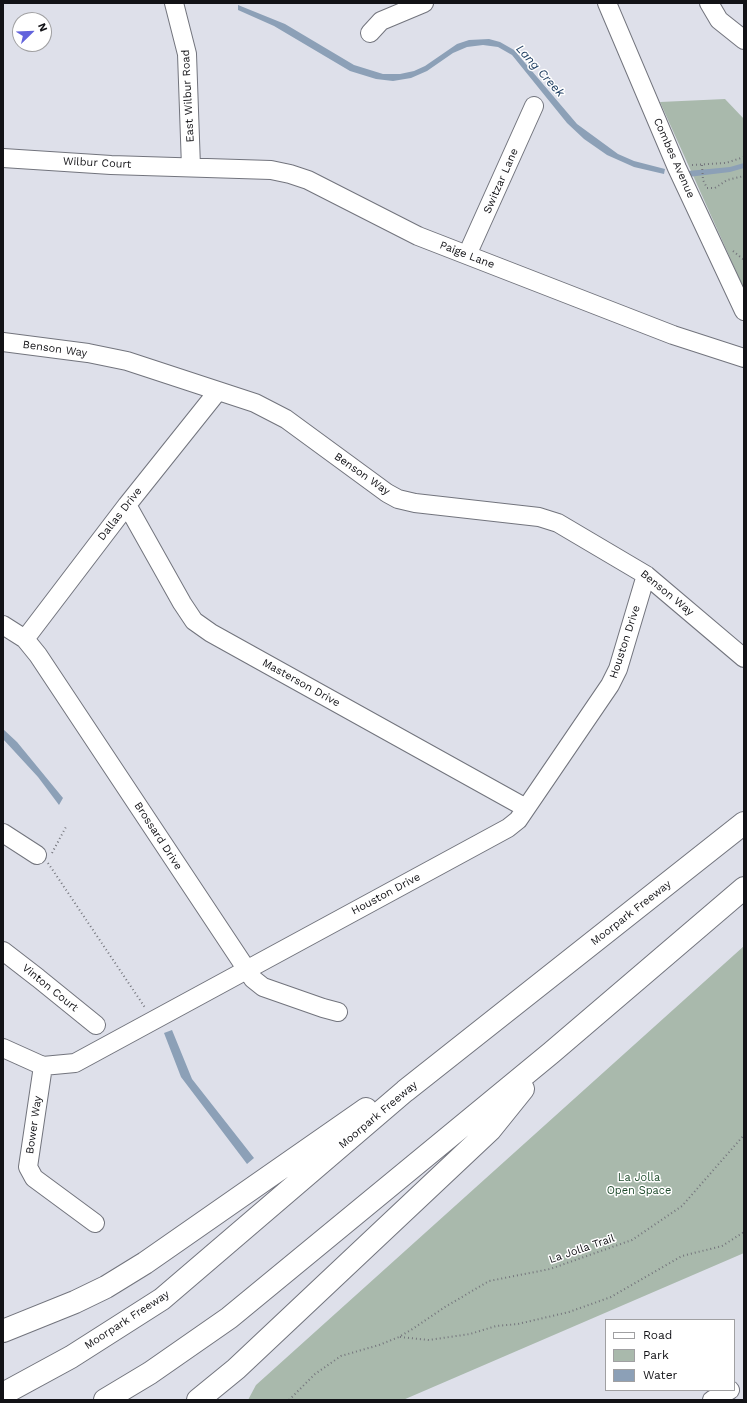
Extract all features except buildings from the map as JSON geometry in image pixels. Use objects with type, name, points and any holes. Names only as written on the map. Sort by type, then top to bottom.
[{"type":"highway","name":"Moorpark Freeway","points":[[3,1394],[71,1357],[162,1299],[405,1091],[744,823]]},
{"type":"highway","points":[[105,1400],[150,1373],[229,1318],[551,1053],[744,888]]},
{"type":"highway","points":[[198,1400],[236,1369],[490,1130],[551,1053]]},
{"type":"highway","points":[[3,1331],[75,1302],[106,1287],[145,1263],[368,1107],[405,1091]]},
{"type":"street","name":"East Wilbur Road","points":[[174,3],[185,43],[188,61],[191,167]]},
{"type":"street","points":[[370,33],[381,21],[424,3]]},
{"type":"street","name":"Combes Avenue","points":[[607,3],[677,168],[744,311]]},
{"type":"street","points":[[709,3],[719,20],[744,40]]},
{"type":"street","name":"Switzar Lane","points":[[467,255],[534,106]]},
{"type":"street","name":"Wilbur Court","points":[[3,158],[111,165],[191,167]]},
{"type":"street","name":"Paige Lane","points":[[191,167],[271,170],[308,180],[418,236],[673,335],[744,358]]},
{"type":"street","name":"Benson Way","points":[[3,342],[88,353],[127,361],[255,403],[286,419],[387,494],[398,499],[415,503],[540,517],[558,523],[646,575],[744,658]]},
{"type":"street","name":"Dallas Drive","points":[[25,639],[127,505],[218,391]]},
{"type":"street","name":"Masterson Drive","points":[[127,505],[182,603],[194,621],[211,633],[526,808]]},
{"type":"street","name":"Houston Drive","points":[[3,1048],[43,1066],[75,1063],[508,828],[518,820],[610,685],[618,670],[646,575]]},
{"type":"street","name":"Brossard Drive","points":[[3,625],[25,639],[38,655],[253,980],[263,987],[338,1012]]},
{"type":"street","points":[[3,834],[43,859]]},
{"type":"street","name":"Vinton Court","points":[[3,951],[96,1025]]},
{"type":"street","name":"Bower Way","points":[[43,1066],[28,1167],[34,1178],[95,1223]]},
{"type":"street","points":[[735,1387],[744,1382]]},
{"type":"street","points":[[712,1400],[728,1391]]},
{"type":"path","points":[[677,168],[726,163],[744,157]]},
{"type":"path","points":[[702,166],[704,185],[710,189],[727,180],[744,176]]},
{"type":"path","points":[[67,825],[50,856],[43,859],[153,1020]]},
{"type":"path","name":"La Jolla Trail","points":[[289,1400],[315,1374],[341,1356],[379,1345],[399,1337],[445,1306],[489,1281],[550,1269],[632,1240],[682,1206],[744,1135]]},
{"type":"path","name":"La Jolla Trail","points":[[399,1337],[429,1340],[470,1334],[496,1326],[518,1324],[569,1312],[611,1297],[682,1256],[722,1246],[744,1232]]},
{"type":"green space","points":[[725,99],[744,119],[744,289],[660,102]]},
{"type":"green space","name":"La Jolla Open Space","points":[[744,946],[744,1253],[403,1400],[248,1400],[256,1385]]},
{"type":"water","points":[[238,5],[285,24],[354,65],[383,74],[400,74],[414,71],[425,66],[457,44],[469,40],[489,39],[500,42],[514,50],[577,124],[618,154],[634,161],[665,169],[664,174],[634,167],[607,155],[584,139],[567,123],[512,55],[498,47],[483,45],[467,47],[453,53],[427,71],[411,78],[393,81],[376,79],[350,71],[274,26],[238,10]]},
{"type":"water","points":[[744,163],[744,168],[730,172],[688,177],[688,171],[730,167]]},
{"type":"water","points":[[3,729],[17,742],[63,798],[59,805],[38,777],[3,739]]},
{"type":"water","points":[[172,1030],[192,1079],[254,1158],[247,1164],[181,1077],[164,1033]]},
{"type":"water label","name":"Lang Creek","points":[[540,71]]}]
